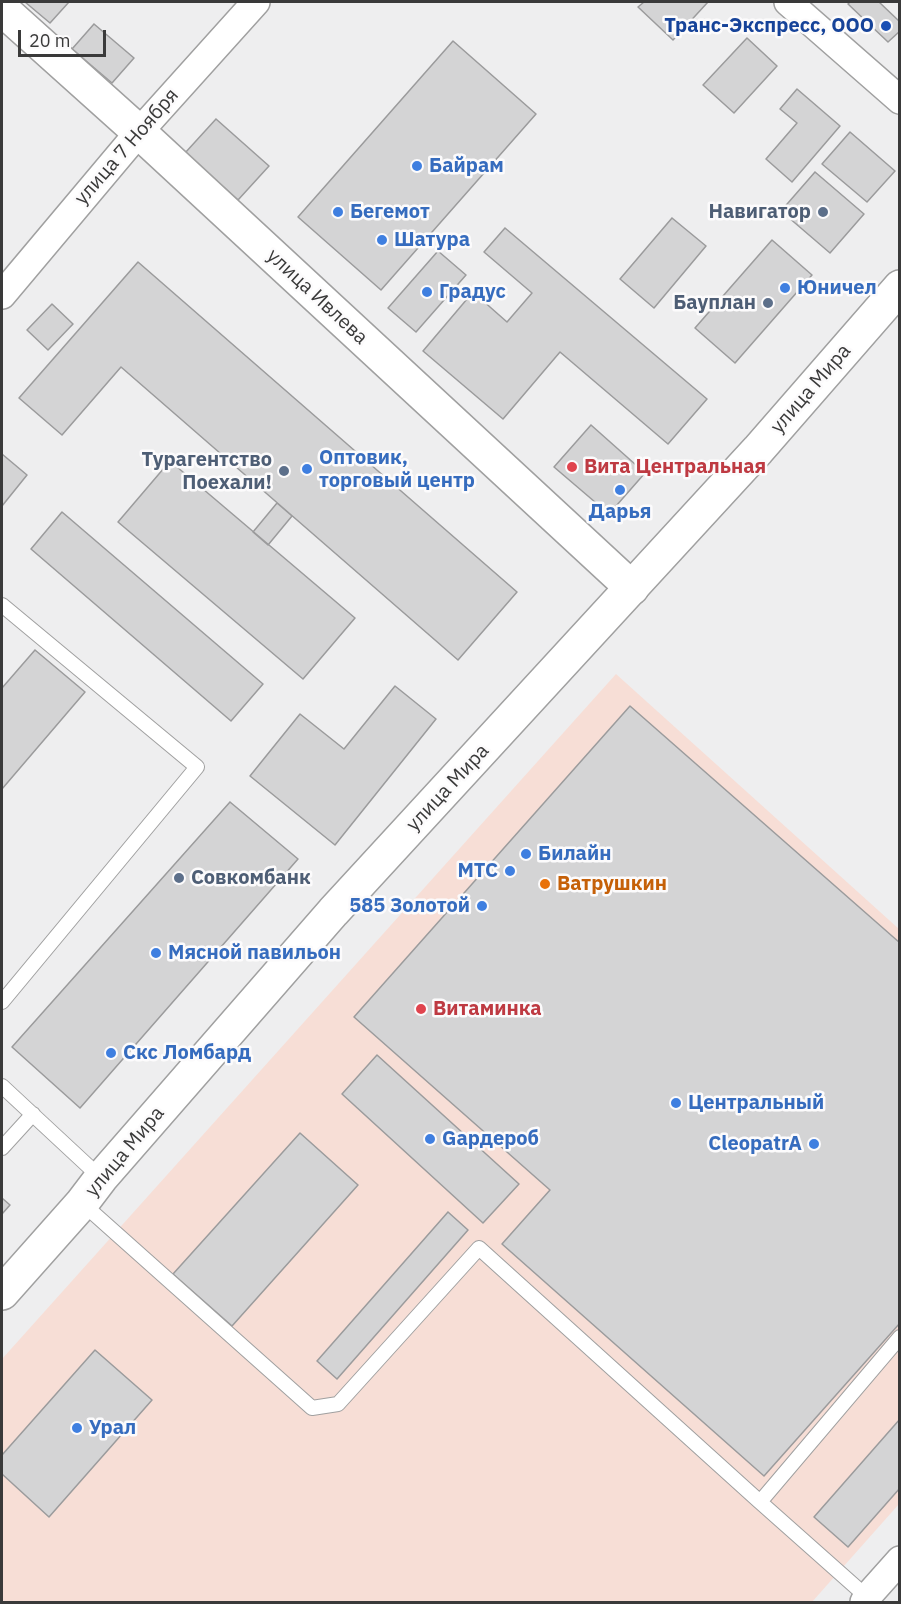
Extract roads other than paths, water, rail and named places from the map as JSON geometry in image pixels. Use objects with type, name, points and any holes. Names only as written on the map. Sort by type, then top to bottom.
[{"type":"main road","name":"улица Ивлева","points":[[2,9],[139,132],[632,588]]},
{"type":"main road","name":"улица Мира","points":[[2,1293],[333,912],[758,450],[900,287]]},
{"type":"street","name":"улица 7 Ноября","points":[[2,295],[139,132],[256,2]]},
{"type":"street","points":[[788,2],[896,90]]},
{"type":"street","points":[[865,1600],[900,1560]]},
{"type":"lane","points":[[2,605],[197,767],[2,1002]]},
{"type":"lane","points":[[2,1086],[33,1114],[92,1190],[312,1408],[338,1404],[479,1248],[865,1600]]},
{"type":"lane","points":[[2,1148],[33,1114]]},
{"type":"lane","points":[[760,1502],[900,1337]]},
{"type":"place","name":"Транс-Экспресс, ООО","points":[[886,26]]},
{"type":"place","name":"Байрам","points":[[417,166]]},
{"type":"place","name":"Бегемот","points":[[338,212]]},
{"type":"place","name":"Навигатор","points":[[823,212]]},
{"type":"place","name":"Шатура","points":[[382,240]]},
{"type":"place","name":"Юничел","points":[[785,288]]},
{"type":"place","name":"Градус","points":[[427,292]]},
{"type":"place","name":"Бауплан","points":[[768,303]]},
{"type":"place","name":"Вита Центральная","points":[[572,467]]},
{"type":"place","name":"Оптовик, торговый центр","points":[[307,469]]},
{"type":"place","name":"Турагентство Поехали!","points":[[284,471]]},
{"type":"place","name":"Дарья","points":[[620,490]]},
{"type":"place","name":"Билайн","points":[[526,854]]},
{"type":"place","name":"МТС","points":[[510,871]]},
{"type":"place","name":"Совкомбанк","points":[[179,878]]},
{"type":"place","name":"Ватрушкин","points":[[545,884]]},
{"type":"place","name":"585 Золотой","points":[[482,906]]},
{"type":"place","name":"Мясной павильон","points":[[156,953]]},
{"type":"place","name":"Витаминка","points":[[421,1009]]},
{"type":"place","name":"Скс Ломбард","points":[[111,1053]]},
{"type":"place","name":"Центральный","points":[[676,1103]]},
{"type":"place","name":"Gардероб","points":[[430,1139]]},
{"type":"place","name":"CleopatrA","points":[[814,1144]]},
{"type":"place","name":"Урал","points":[[77,1428]]}]
